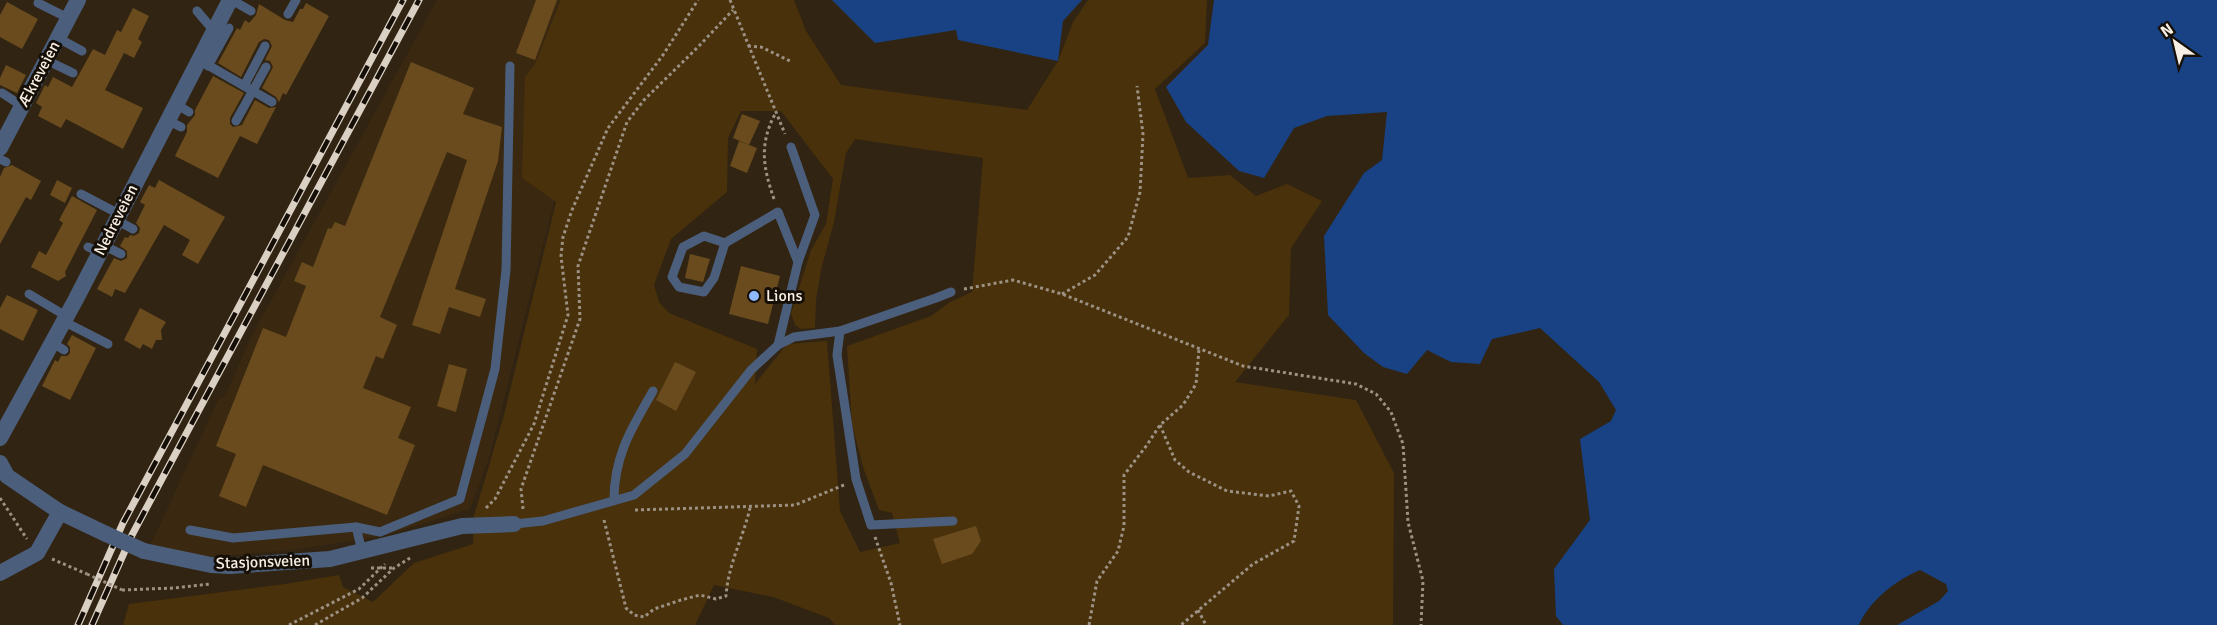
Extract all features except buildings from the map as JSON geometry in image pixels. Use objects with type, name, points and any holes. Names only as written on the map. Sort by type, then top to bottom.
[{"type":"street","name":"Ækreveien","points":[[2,156],[22,106],[78,0]]},
{"type":"street","name":"Nedreveien","points":[[0,438],[57,346],[64,318],[97,248],[174,123],[221,29],[231,0]]},
{"type":"street","name":"Stasjonsveien","points":[[0,463],[8,476],[60,512],[144,551],[211,565],[230,566],[330,559],[468,525],[519,524]]},
{"type":"street","points":[[0,573],[37,553],[60,512]]},
{"type":"lane","points":[[231,0],[250,11]]},
{"type":"lane","points":[[288,14],[296,0]]},
{"type":"lane","points":[[38,3],[68,18]]},
{"type":"lane","points":[[197,11],[221,29]]},
{"type":"lane","points":[[57,38],[82,51]]},
{"type":"lane","points":[[244,86],[265,46]]},
{"type":"lane","points":[[46,60],[73,73]]},
{"type":"lane","points":[[203,63],[272,102]]},
{"type":"lane","points":[[190,530],[233,538],[356,528],[380,532],[460,499],[495,369],[506,270],[510,66]]},
{"type":"lane","points":[[236,121],[266,67]]},
{"type":"lane","points":[[2,93],[22,106]]},
{"type":"lane","points":[[778,345],[798,262],[815,215],[791,147]]},
{"type":"lane","points":[[81,194],[133,229]]},
{"type":"lane","points":[[725,243],[704,236],[683,247],[672,277],[679,287],[704,292],[714,278],[725,243],[778,212],[798,262]]},
{"type":"lane","points":[[97,248],[121,254]]},
{"type":"lane","points":[[519,524],[543,521],[634,495],[685,454],[751,370],[778,345],[794,337],[840,331],[951,292]]},
{"type":"lane","points":[[29,294],[108,344]]},
{"type":"lane","points":[[840,331],[837,355],[856,479],[871,525],[953,521]]},
{"type":"lane","points":[[614,500],[614,480],[626,438],[653,391]]},
{"type":"lane","points":[[356,528],[362,551]]},
{"type":"path","points":[[468,525],[495,498],[534,424],[568,315],[561,256],[563,237],[591,163],[602,138],[618,113],[663,55],[698,0]]},
{"type":"path","points":[[730,0],[791,147]]},
{"type":"path","points":[[519,524],[521,489],[580,319],[578,266],[627,122],[644,99],[733,10]]},
{"type":"path","points":[[748,46],[761,47],[790,61]]},
{"type":"path","points":[[1062,294],[1095,275],[1128,237],[1140,192],[1143,134],[1137,86]]},
{"type":"path","points":[[776,113],[767,129],[763,149],[766,176],[778,212]]},
{"type":"path","points":[[951,292],[1013,280],[1062,294],[1244,366],[1356,384],[1376,394],[1391,412],[1403,444],[1408,522],[1423,581],[1421,625]]},
{"type":"path","points":[[1089,625],[1097,581],[1118,551],[1124,526],[1124,475],[1160,425],[1183,405],[1196,384],[1199,349]]},
{"type":"path","points":[[1160,425],[1175,460],[1189,472],[1227,491],[1269,496],[1291,491],[1299,506],[1294,541],[1253,564],[1181,625]]},
{"type":"path","points":[[626,513],[636,510],[795,505],[856,479]]},
{"type":"path","points":[[604,520],[626,608],[634,615],[644,616],[654,609],[700,595],[716,599],[726,596],[728,577],[750,508]]},
{"type":"path","points":[[871,525],[891,583],[900,625]]},
{"type":"path","points":[[315,625],[362,598],[394,568],[420,553]]},
{"type":"path","points":[[289,625],[359,589],[379,568]]},
{"type":"path","points":[[87,574],[122,590]]},
{"type":"path","points":[[1197,610],[1206,625]]},
{"type":"shaded area","points":[[437,0],[605,0],[489,458],[470,509],[382,536],[292,550],[207,557],[150,546],[219,398],[224,398],[251,337]]},
{"type":"shaded area","points":[[561,0],[794,0],[806,31],[841,85],[1027,110],[1058,61],[1073,22],[1088,0],[1207,0],[1205,43],[1155,89],[1188,178],[1230,175],[1256,196],[1287,184],[1322,201],[1291,248],[1289,315],[1235,382],[1356,400],[1394,473],[1393,625],[835,625],[829,618],[773,597],[714,585],[695,625],[123,625],[129,604],[339,575],[343,587],[373,602],[414,563],[473,544],[474,516],[504,415],[556,202],[522,178],[525,77],[535,64]],"holes":[[[741,111],[781,111],[833,179],[826,224],[811,250],[791,313],[795,325],[801,329],[815,328],[816,300],[821,270],[834,222],[846,153],[855,139],[983,158],[972,292],[950,302],[931,316],[847,346],[852,424],[863,467],[879,510],[892,513],[900,543],[860,552],[840,511],[827,341],[787,344],[755,384],[757,349],[669,313],[659,302],[654,285],[671,239],[727,192],[728,138]]]},
{"type":"water","points":[[832,0],[1082,0],[1063,21],[1058,61],[958,40],[956,30],[875,43]]},
{"type":"water","points":[[1214,0],[2217,0],[2217,625],[1897,625],[1939,601],[1948,591],[1946,584],[1920,570],[1902,579],[1877,599],[1859,625],[1563,625],[1556,616],[1554,569],[1590,520],[1580,439],[1611,421],[1616,410],[1599,382],[1540,328],[1492,339],[1480,364],[1451,362],[1427,350],[1407,374],[1383,367],[1364,353],[1328,315],[1324,236],[1364,173],[1382,160],[1387,112],[1327,116],[1294,128],[1264,178],[1239,171],[1186,122],[1166,87],[1208,45]]},
{"type":"railway","points":[[78,625],[123,523],[403,0]]},
{"type":"railway","points":[[92,625],[132,535],[419,0]]},
{"type":"place","name":"Lions","points":[[754,296]]}]
